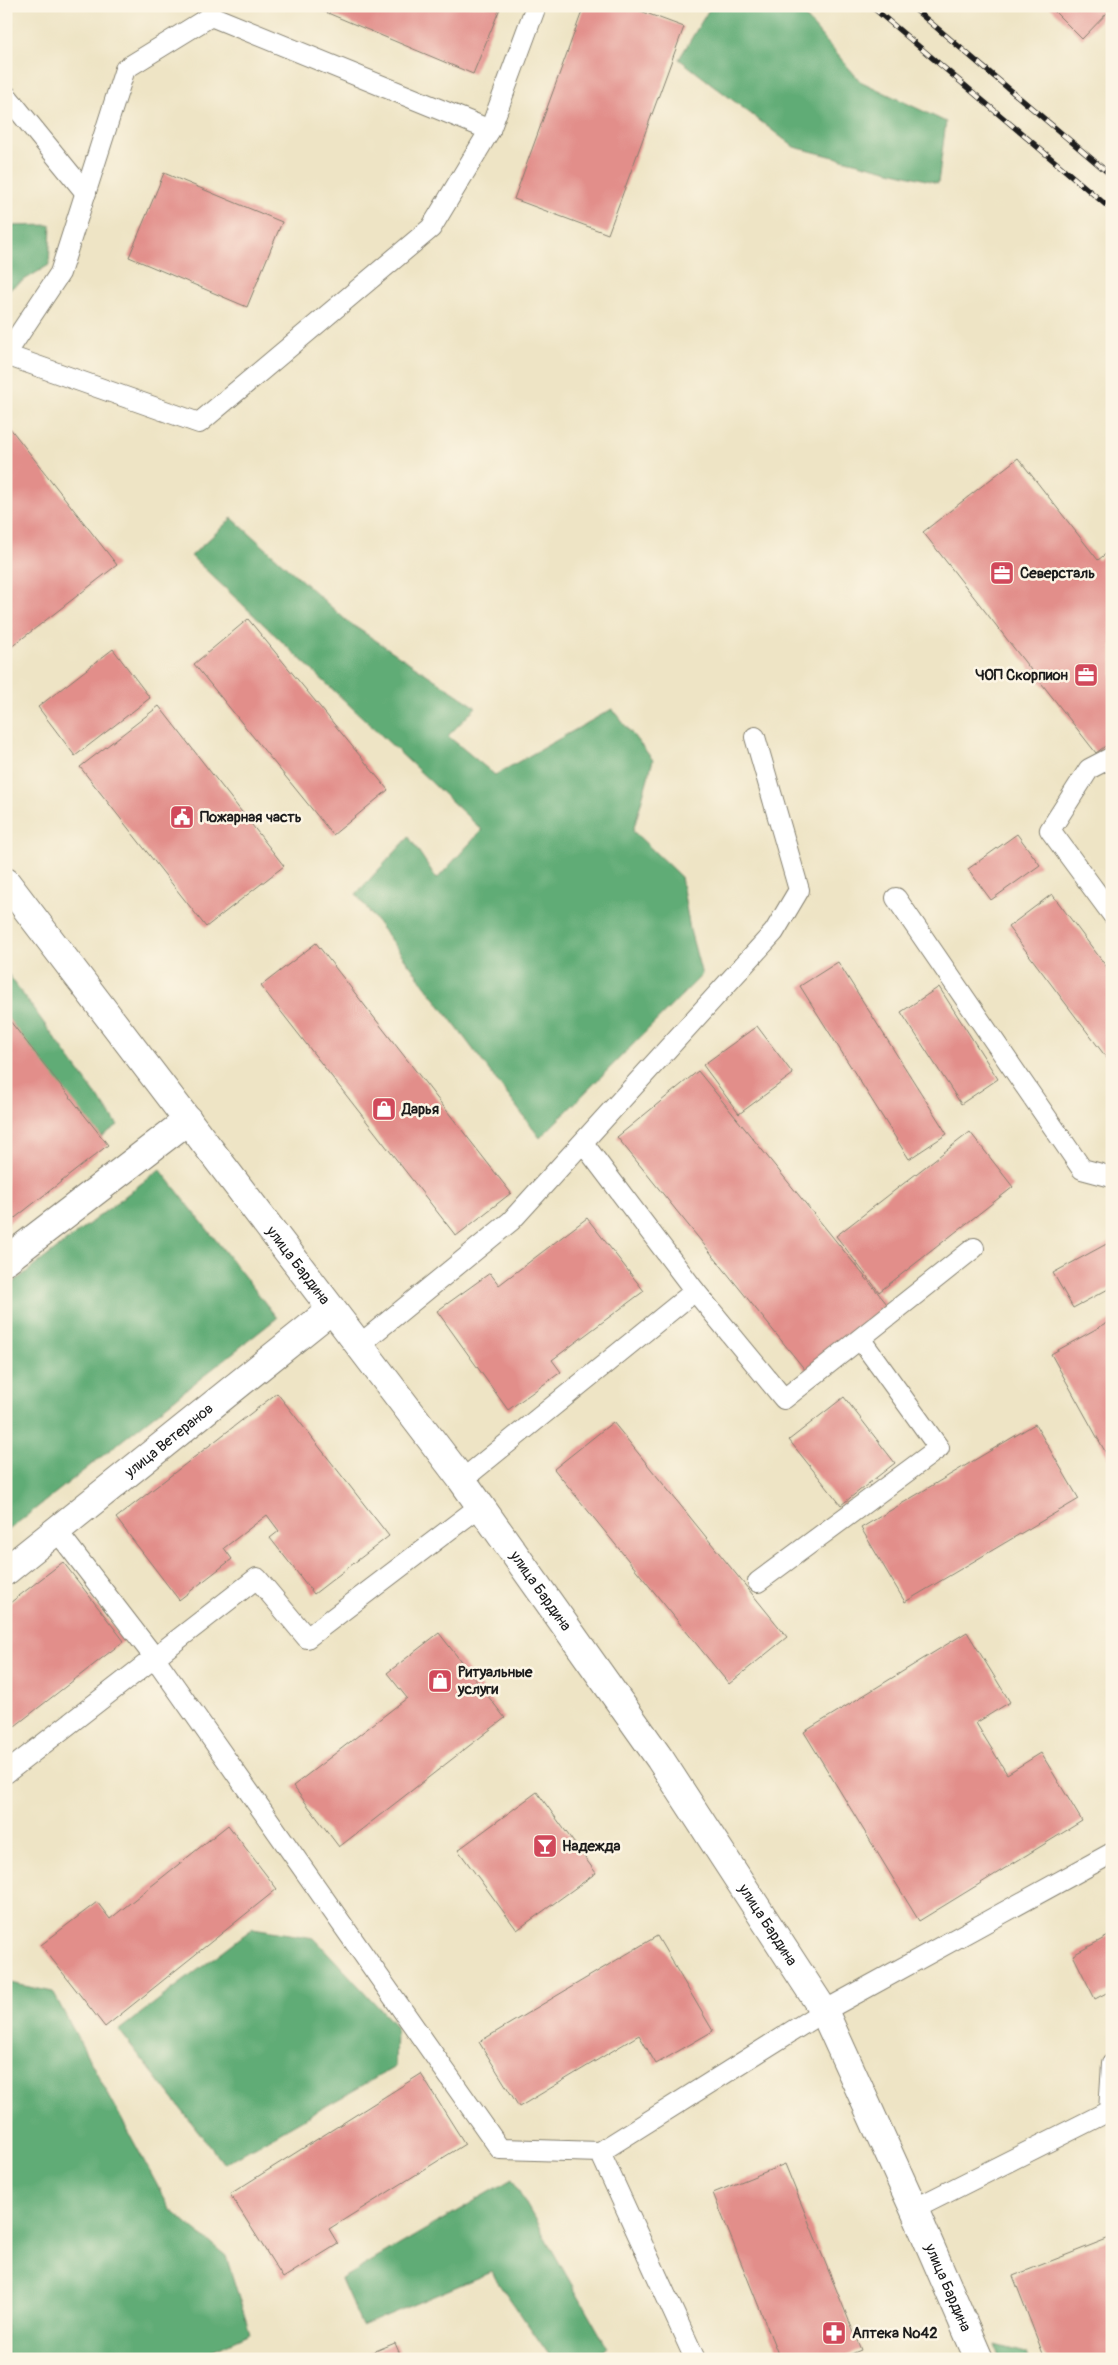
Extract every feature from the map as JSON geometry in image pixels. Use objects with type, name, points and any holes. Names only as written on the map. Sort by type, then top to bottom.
[{"type":"street","name":"улица Бардина","points":[[6,882],[462,1480],[479,1507],[660,1759],[824,2012],[914,2209],[973,2357]]},
{"type":"street","points":[[6,1260],[188,1120]]},
{"type":"street","name":"улица Ветеранов","points":[[6,1571],[331,1310]]},
{"type":"lane","points":[[490,130],[211,16],[125,70],[60,273],[6,355],[199,423],[431,228],[490,130],[536,6]]},
{"type":"lane","points":[[6,95],[86,193]]},
{"type":"lane","points":[[358,1346],[510,1221],[774,932],[799,890],[755,737]]},
{"type":"lane","points":[[1112,757],[1090,769],[1050,830],[1112,914]]},
{"type":"lane","points":[[896,898],[1082,1170],[1112,1177]]},
{"type":"lane","points":[[583,1143],[695,1291],[784,1400],[974,1248]]},
{"type":"lane","points":[[462,1480],[695,1291]]},
{"type":"lane","points":[[758,1582],[938,1448],[861,1340]]},
{"type":"lane","points":[[6,1773],[257,1578],[307,1638],[479,1507]]},
{"type":"lane","points":[[57,1531],[155,1658],[500,2150],[600,2152],[824,2012],[1112,1853]]},
{"type":"lane","points":[[914,2209],[1109,2112],[1112,2064]]},
{"type":"lane","points":[[600,2152],[694,2359]]},
{"type":"green space","points":[[711,6],[796,6],[860,81],[946,122],[938,183],[794,147],[679,59]]},
{"type":"green space","points":[[51,225],[49,265],[6,291],[6,226]]},
{"type":"green space","points":[[232,518],[348,622],[476,707],[448,736],[495,775],[612,709],[653,760],[633,831],[681,877],[690,930],[702,975],[540,1138],[356,894],[409,837],[437,879],[482,830],[191,556]]},
{"type":"green space","points":[[6,971],[118,1125],[98,1139],[6,1016]]},
{"type":"green space","points":[[160,1169],[277,1318],[6,1532],[6,1288]]},
{"type":"green space","points":[[253,1928],[314,1938],[396,2026],[395,2067],[224,2164],[119,2030]]},
{"type":"green space","points":[[6,1982],[53,1992],[170,2209],[226,2256],[250,2333],[193,2359],[6,2359]]},
{"type":"green space","points":[[512,2179],[607,2347],[589,2359],[552,2359],[491,2272],[362,2326],[341,2279]]},
{"type":"green space","points":[[996,2345],[1026,2353],[1028,2359],[1001,2359]]},
{"type":"building","points":[[311,6],[501,6],[473,74]]},
{"type":"building","points":[[584,6],[627,6],[684,27],[608,234],[514,199]]},
{"type":"building","points":[[1049,6],[1112,6],[1112,8],[1082,39]]},
{"type":"building","points":[[164,173],[282,222],[247,307],[129,257]]},
{"type":"building","points":[[6,423],[117,565],[6,651]]},
{"type":"building","points":[[1018,458],[1098,560],[1112,549],[1112,741],[1096,753],[923,532]]},
{"type":"building","points":[[248,619],[388,790],[333,835],[194,664]]},
{"type":"building","points":[[113,649],[150,698],[75,756],[38,707]]},
{"type":"building","name":"Пожарная часть","points":[[159,706],[284,866],[206,927],[80,767]]},
{"type":"building","points":[[1017,834],[1040,865],[991,900],[968,869]]},
{"type":"building","points":[[1052,894],[1112,974],[1112,1065],[1008,927]]},
{"type":"building","points":[[316,943],[511,1193],[456,1236],[261,986]]},
{"type":"building","points":[[838,962],[947,1134],[909,1159],[800,986]]},
{"type":"building","points":[[939,987],[998,1079],[961,1104],[901,1012]]},
{"type":"building","points":[[6,1016],[108,1145],[6,1225]]},
{"type":"building","points":[[757,1026],[793,1074],[739,1114],[703,1065]]},
{"type":"building","points":[[698,1071],[887,1304],[806,1371],[617,1137]]},
{"type":"building","points":[[970,1132],[1013,1187],[879,1292],[836,1236]]},
{"type":"building","points":[[587,1218],[644,1291],[552,1360],[561,1372],[508,1410],[437,1311],[490,1273],[499,1285]]},
{"type":"building","points":[[1112,1241],[1112,1287],[1073,1308],[1053,1273]]},
{"type":"building","points":[[1112,1320],[1112,1464],[1051,1354]]},
{"type":"building","points":[[277,1393],[389,1536],[314,1594],[270,1538],[279,1531],[267,1515],[224,1548],[232,1559],[179,1600],[116,1518]]},
{"type":"building","points":[[844,1397],[895,1463],[841,1505],[789,1440]]},
{"type":"building","points":[[613,1422],[787,1637],[729,1684],[554,1469]]},
{"type":"building","points":[[1035,1424],[1079,1499],[905,1602],[861,1528]]},
{"type":"building","points":[[63,1562],[124,1641],[6,1733],[6,1606]]},
{"type":"building","points":[[967,1632],[1010,1702],[976,1723],[1007,1774],[1041,1753],[1082,1821],[919,1921],[804,1732]]},
{"type":"building","points":[[439,1633],[505,1718],[339,1847],[293,1786],[407,1698],[387,1673]]},
{"type":"building","points":[[537,1792],[596,1873],[517,1930],[458,1850]]},
{"type":"building","points":[[228,1825],[277,1889],[105,2027],[41,1945],[97,1902],[110,1919]]},
{"type":"building","points":[[1112,1934],[1112,1990],[1095,1999],[1073,1955]]},
{"type":"building","points":[[657,1936],[713,2031],[656,2064],[639,2035],[519,2107],[479,2042]]},
{"type":"building","points":[[421,2074],[465,2144],[329,2229],[338,2244],[283,2278],[230,2194]]},
{"type":"building","points":[[785,2164],[861,2350],[839,2359],[780,2359],[713,2193]]},
{"type":"building","points":[[1112,2237],[1112,2359],[1045,2359],[1013,2276]]},
{"type":"building","points":[[395,2343],[402,2359],[356,2359]]},
{"type":"railway","points":[[871,6],[1112,210]]},
{"type":"railway","points":[[911,6],[1112,176]]},
{"type":"place","name":"Северсталь","points":[[1002,573]]},
{"type":"place","name":"ЧОП Скорпион","points":[[1086,675]]},
{"type":"place","name":"Пожарная часть","points":[[182,817]]},
{"type":"place","name":"Дарья","points":[[384,1109]]},
{"type":"place","name":"Ритуальные услуги","points":[[440,1681]]},
{"type":"place","name":"Надежда","points":[[545,1846]]},
{"type":"place","name":"Аптека №42","points":[[834,2333]]}]
